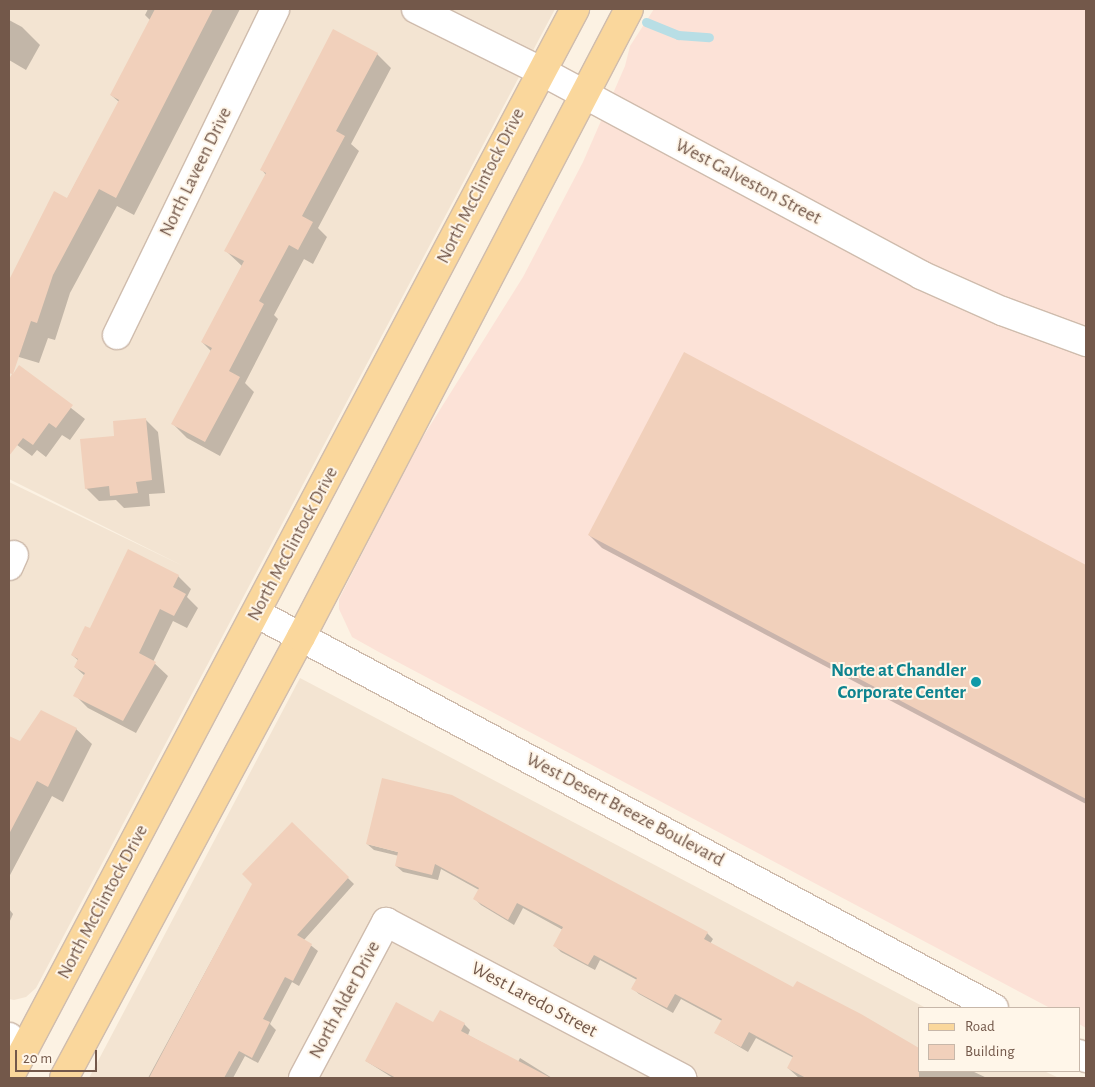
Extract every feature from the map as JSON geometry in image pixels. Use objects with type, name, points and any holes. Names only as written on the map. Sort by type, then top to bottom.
[{"type":"main road","name":"North McClintock Drive","points":[[9,1078],[13,1047],[256,613],[575,9]]},
{"type":"main road","points":[[64,1078],[300,637],[629,9]]},
{"type":"street","name":"North Laveen Drive","points":[[117,335],[276,9]]},
{"type":"street","name":"West Galveston Street","points":[[416,9],[541,71],[920,275],[1002,312],[1086,342]]},
{"type":"street","name":"West Desert Breeze Boulevard","points":[[256,613],[992,1007]]},
{"type":"street","name":"North Alder Drive","points":[[303,1078],[386,922]]},
{"type":"street","name":"West Laredo Street","points":[[386,922],[682,1078]]},
{"type":"shaded area","points":[[9,9],[555,9],[36,988],[26,997],[14,1000],[9,999],[9,482],[183,566],[9,479]]},
{"type":"shaded area","points":[[654,9],[1086,9],[1086,1028],[1080,1025],[1080,1007],[1048,1007],[352,637],[339,609],[339,599],[416,448],[523,277],[583,162],[625,66],[630,46]]},
{"type":"shaded area","points":[[300,678],[924,1007],[918,1007],[918,1072],[1046,1072],[1059,1078],[89,1078]]},
{"type":"building","points":[[155,9],[213,9],[116,198],[99,189],[53,275],[37,323],[31,321],[13,374],[19,365],[73,405],[56,428],[49,423],[33,445],[23,438],[9,456],[9,379],[12,374],[9,373],[9,280],[54,191],[67,198],[119,100],[110,95]]},
{"type":"building","points":[[333,29],[378,53],[336,131],[345,136],[302,216],[313,222],[298,250],[289,245],[259,301],[264,304],[229,371],[240,377],[205,442],[171,424],[212,348],[201,342],[244,261],[224,251],[266,173],[260,170]]},
{"type":"building","name":"Norte at Chandler Corporate Center","points":[[684,352],[1086,565],[1086,799],[588,535]]},
{"type":"building","points":[[146,418],[152,480],[136,482],[138,493],[110,496],[109,486],[85,489],[80,439],[114,436],[113,421]]},
{"type":"building","points":[[128,549],[179,575],[173,587],[186,594],[174,616],[160,609],[139,653],[156,662],[123,721],[73,696],[85,673],[74,667],[78,659],[71,655],[85,626],[90,628]]},
{"type":"building","points":[[41,710],[77,728],[48,787],[37,781],[9,834],[9,736],[20,741]]},
{"type":"building","points":[[382,778],[452,795],[708,932],[704,939],[793,987],[797,981],[861,1014],[918,1047],[919,1078],[806,1078],[787,1068],[793,1056],[749,1032],[741,1047],[714,1033],[722,1019],[675,994],[667,1008],[631,989],[637,978],[594,955],[588,965],[553,946],[563,927],[517,903],[508,920],[473,899],[479,888],[435,864],[432,875],[395,866],[398,852],[366,844]]},
{"type":"building","points":[[292,822],[349,877],[297,935],[312,944],[293,981],[285,977],[263,1019],[270,1022],[252,1058],[239,1051],[224,1078],[149,1078],[252,884],[242,874]]},
{"type":"building","points":[[396,1002],[433,1022],[440,1010],[465,1023],[461,1031],[551,1078],[396,1078],[365,1061]]},
{"type":"waterway","points":[[646,22],[678,35],[709,37]]},
{"type":"place","name":"Norte at Chandler Corporate Center","points":[[976,682]]}]
